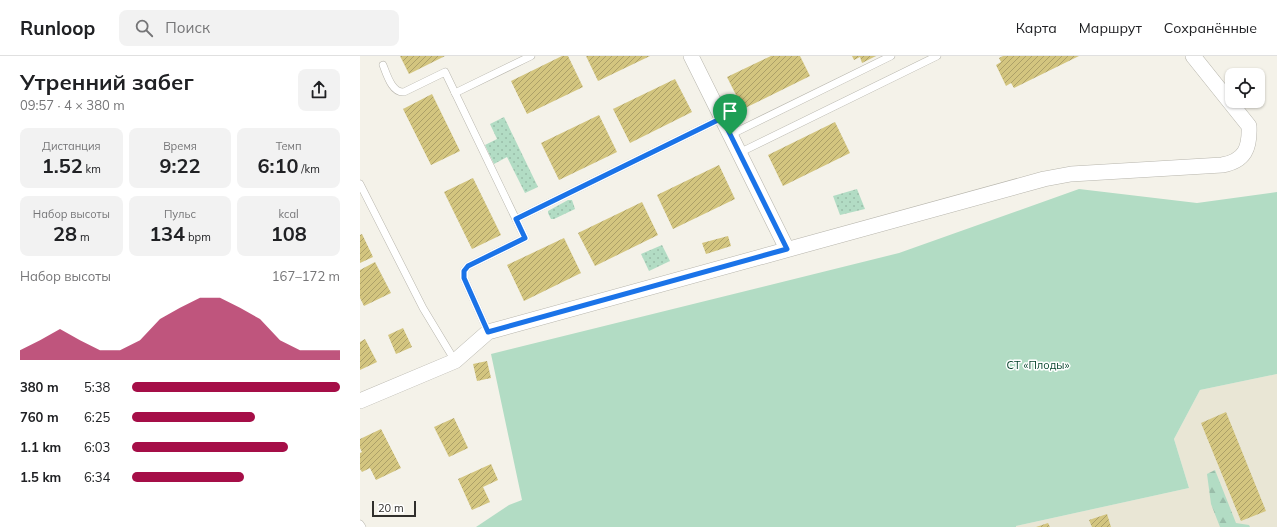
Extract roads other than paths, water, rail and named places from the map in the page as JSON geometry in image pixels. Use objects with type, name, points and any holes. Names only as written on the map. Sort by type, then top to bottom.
[{"type":"street","points":[[692,56],[787,249]]},
{"type":"street","points":[[360,401],[455,361],[488,332],[787,249],[1059,176],[1233,163],[1244,155],[1250,141],[1249,126],[1193,56]]},
{"type":"lane","points":[[455,93],[531,56]]},
{"type":"lane","points":[[730,135],[891,56]]},
{"type":"lane","points":[[739,152],[937,56]]},
{"type":"lane","points":[[383,65],[395,90],[399,93],[445,72],[525,238],[468,266],[464,271],[464,278],[488,332]]},
{"type":"lane","points":[[516,219],[722,118]]},
{"type":"lane","points":[[360,184],[423,308],[455,361]]},
{"type":"park label","name":"СТ «Плоды»","points":[[1038,365]]}]
